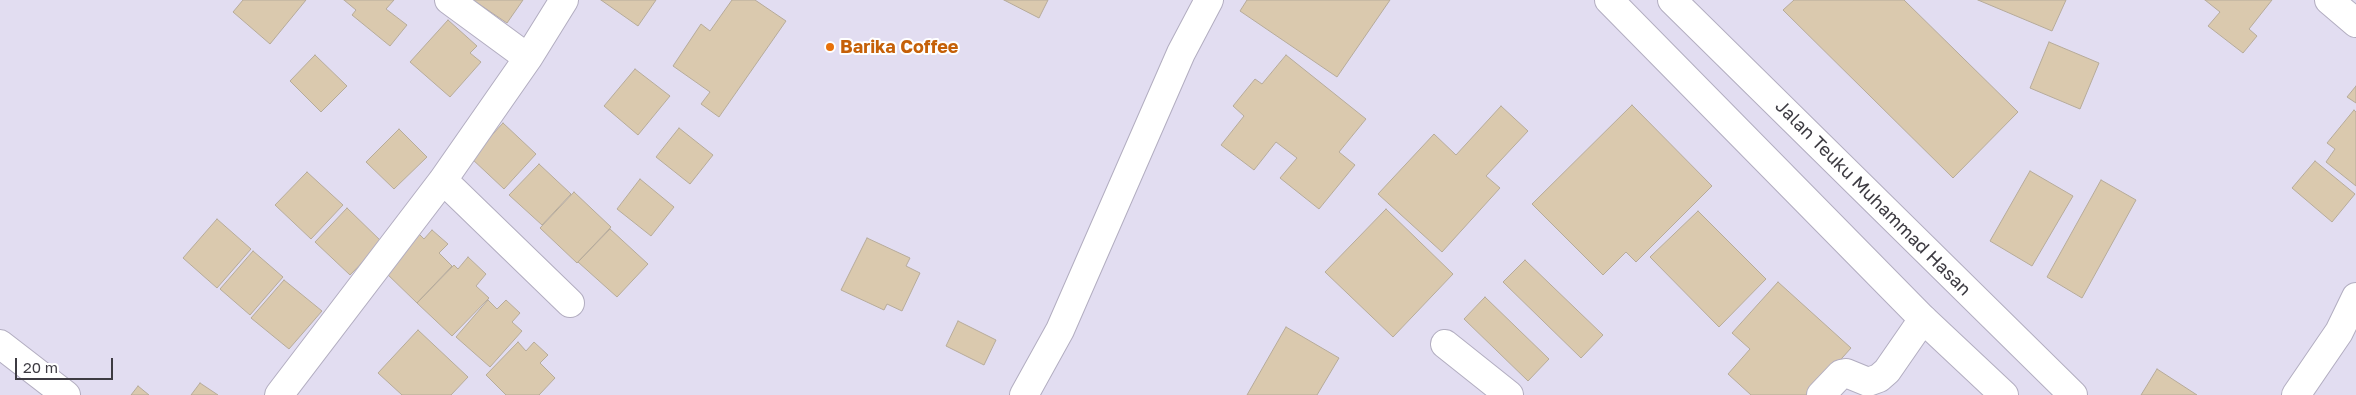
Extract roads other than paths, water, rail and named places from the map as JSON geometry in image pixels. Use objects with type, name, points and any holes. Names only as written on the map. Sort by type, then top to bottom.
[{"type":"main road","points":[[449,0],[528,58]]},
{"type":"main road","points":[[279,395],[444,180],[528,58],[564,0]]},
{"type":"main road","points":[[1024,395],[1060,330],[1181,53],[1209,0]]},
{"type":"main road","points":[[1609,0],[1923,319],[2004,395]]},
{"type":"main road","name":"Jalan Teuku Muhammad Hasan","points":[[1672,0],[2073,395]]},
{"type":"main road","points":[[2328,0],[2356,23]]},
{"type":"main road","points":[[444,180],[570,302]]},
{"type":"main road","points":[[2296,395],[2339,332],[2356,297]]},
{"type":"main road","points":[[1821,395],[1841,374],[1846,373],[1868,382],[1879,378],[1887,371],[1923,319]]},
{"type":"main road","points":[[0,344],[66,395]]},
{"type":"main road","points":[[1445,344],[1509,395]]},
{"type":"place","name":"Barika Coffee","points":[[830,47]]}]
